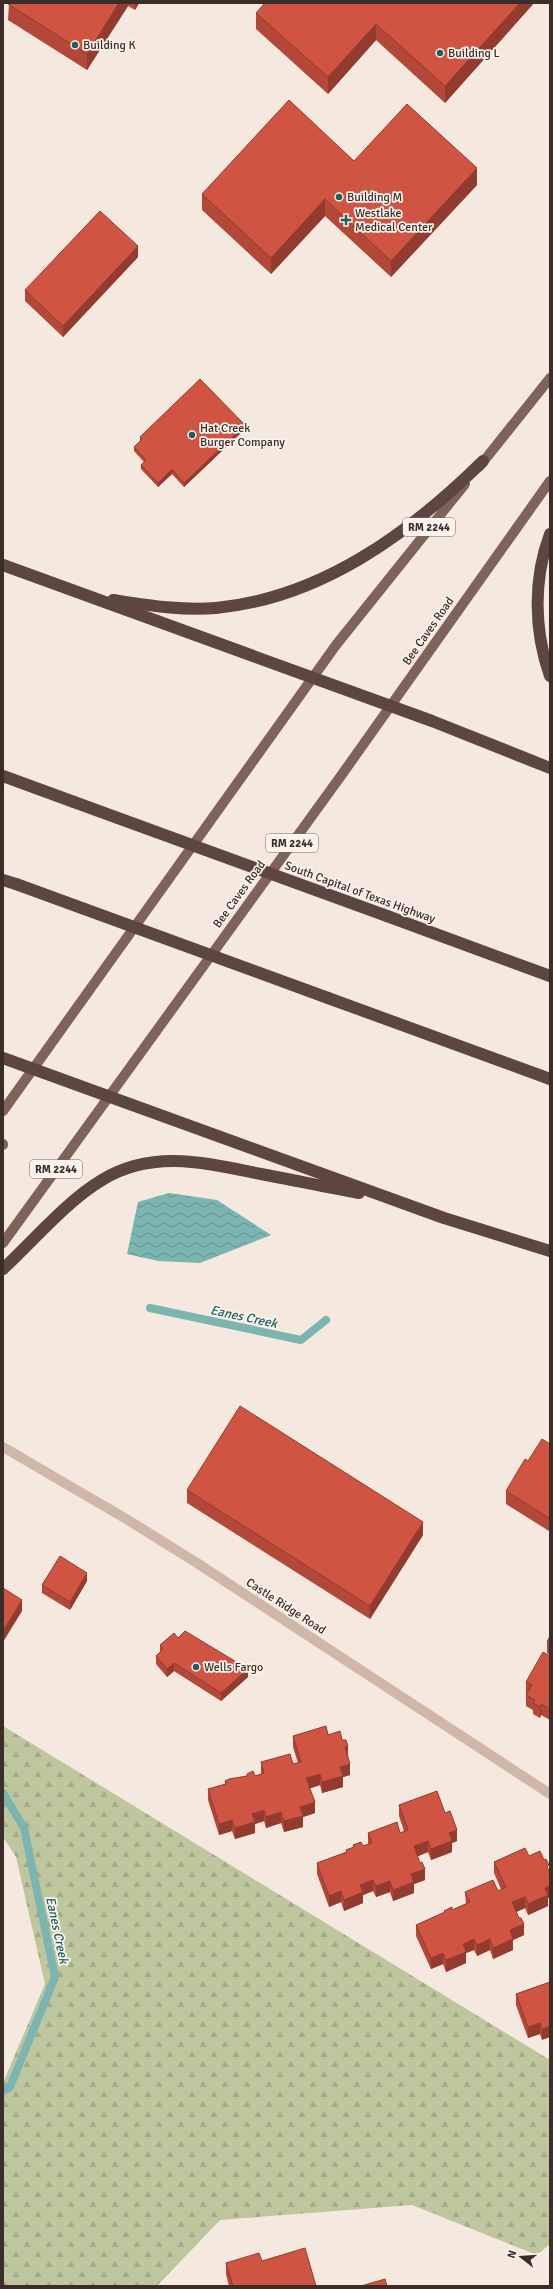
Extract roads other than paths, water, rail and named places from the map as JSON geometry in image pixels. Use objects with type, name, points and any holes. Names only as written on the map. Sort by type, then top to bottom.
[{"type":"highway","points":[[83,595],[165,607],[214,608],[239,605],[286,594],[338,571],[397,534],[447,497],[484,461]]},
{"type":"highway","points":[[550,534],[542,558],[537,608],[542,650],[550,676]]},
{"type":"highway","points":[[3,565],[312,679],[390,706],[550,768]]},
{"type":"highway","name":"South Capital of Texas Highway","points":[[3,776],[550,976]]},
{"type":"highway","points":[[3,880],[550,1079]]},
{"type":"highway","points":[[3,1058],[491,1234],[550,1250]]},
{"type":"highway","points":[[3,1269],[85,1192],[117,1172],[148,1162],[163,1160],[192,1160],[398,1201]]},
{"type":"main road","name":"RM 2244","points":[[3,1111],[312,679],[391,575],[550,378]]},
{"type":"main road","name":"Bee Caves Road","points":[[3,1243],[390,706],[550,480]]},
{"type":"street","name":"Castle Ridge Road","points":[[3,1447],[128,1520],[197,1563],[550,1794]]},
{"type":"water","points":[[169,1193],[217,1200],[271,1235],[200,1263],[158,1261],[127,1254],[138,1202]]},
{"type":"waterway","name":"Eanes Creek","points":[[150,1308],[301,1340],[326,1320]]},
{"type":"waterway","name":"Eanes Creek","points":[[3,1793],[24,1828],[55,1977],[10,2087],[3,2091]]},
{"type":"place","name":"Building K","points":[[75,45]]},
{"type":"place","name":"Building L","points":[[440,53]]},
{"type":"place","name":"Building M","points":[[339,197]]},
{"type":"place","name":"Westlake Medical Center","points":[[346,220]]},
{"type":"place","name":"Hat Creek Burger Company","points":[[192,435]]},
{"type":"place","name":"Wells Fargo","points":[[196,1667]]}]
